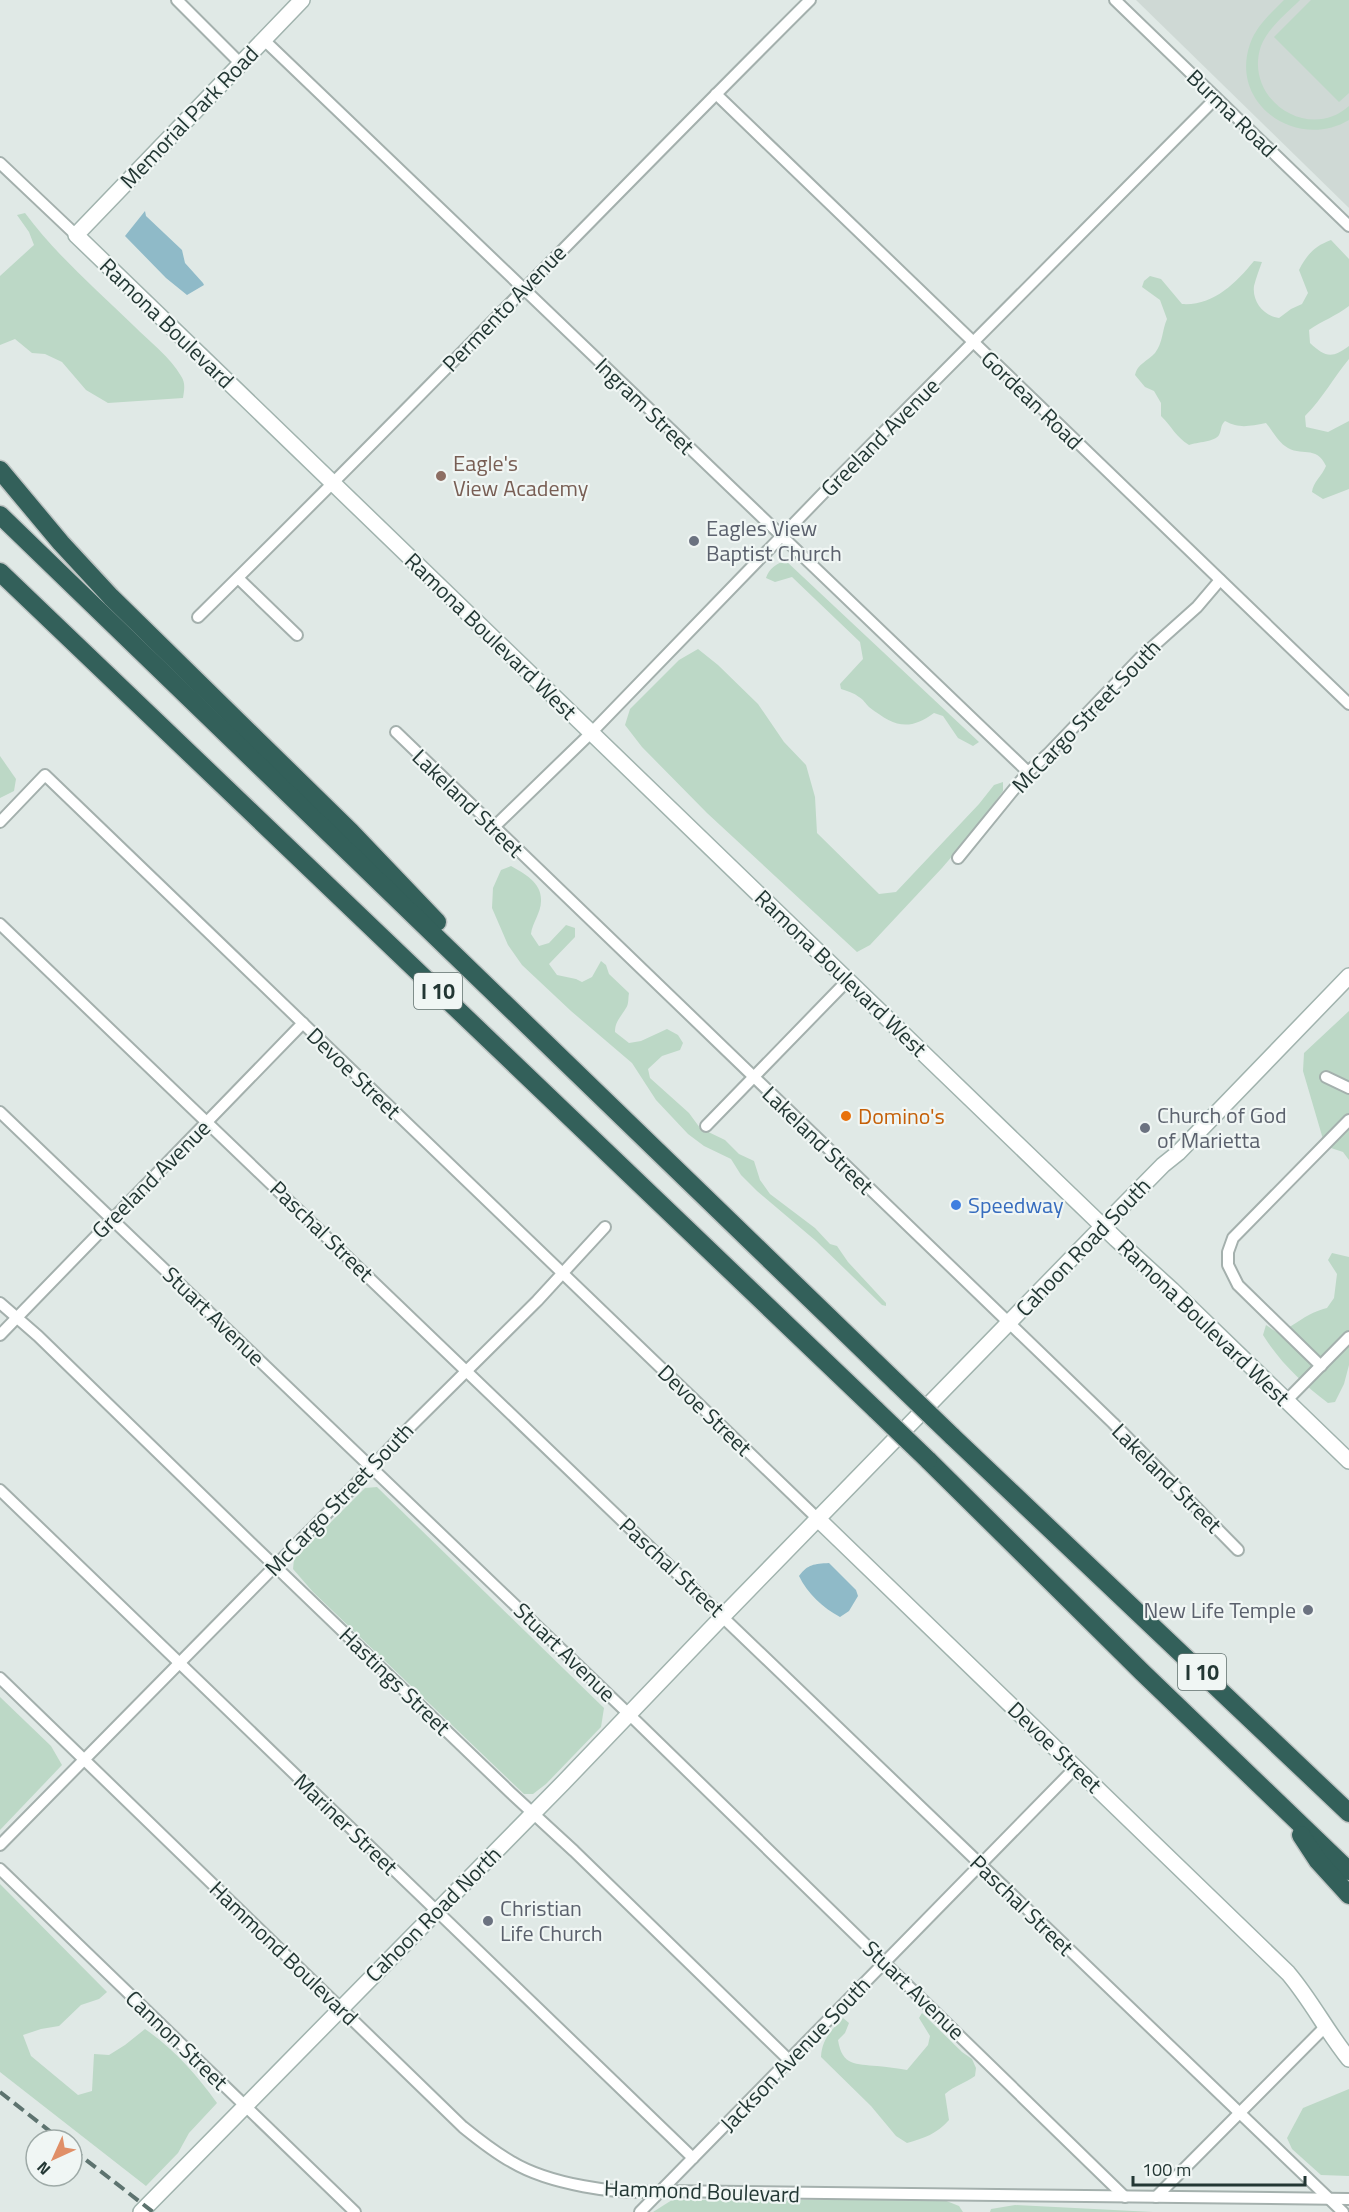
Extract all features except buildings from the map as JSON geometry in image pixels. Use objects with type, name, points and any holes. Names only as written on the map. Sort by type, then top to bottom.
[{"type":"highway","points":[[0,470],[61,543],[111,597],[351,832],[474,960],[500,1000]]},
{"type":"highway","name":"I 10","points":[[0,515],[952,1436],[1349,1811]]},
{"type":"highway","name":"I 10","points":[[0,572],[928,1460],[1142,1672],[1349,1871]]},
{"type":"highway","points":[[1277,1802],[1318,1860],[1349,1895]]},
{"type":"street","points":[[177,0],[240,63]]},
{"type":"street","name":"Memorial Park Road","points":[[76,235],[302,0]]},
{"type":"street","name":"Permento Avenue","points":[[198,616],[333,484],[522,289],[810,0]]},
{"type":"street","name":"Burma Road","points":[[1115,0],[1349,225]]},
{"type":"street","name":"Ingram Street","points":[[263,39],[1028,772]]},
{"type":"street","name":"Gordean Road","points":[[716,94],[1349,704]]},
{"type":"street","name":"Greeland Avenue","points":[[494,828],[1216,98]]},
{"type":"street","name":"Ramona Boulevard","points":[[0,163],[333,484]]},
{"type":"street","name":"Ramona Boulevard West","points":[[333,484],[1349,1461]]},
{"type":"street","points":[[238,578],[297,635]]},
{"type":"street","name":"McCargo Street South","points":[[958,858],[1028,772],[1140,658],[1197,607],[1220,580]]},
{"type":"street","name":"Lakeland Street","points":[[396,732],[1113,1422],[1238,1550]]},
{"type":"street","name":"Devoe Street","points":[[0,822],[45,774],[1288,1973],[1349,2059]]},
{"type":"street","name":"Paschal Street","points":[[0,924],[1343,2212]]},
{"type":"street","name":"Cahoon Road South","points":[[819,1519],[1349,976]]},
{"type":"street","points":[[706,1126],[848,980]]},
{"type":"street","name":"Greeland Avenue","points":[[0,1335],[303,1023]]},
{"type":"street","points":[[1326,1077],[1349,1088]]},
{"type":"street","name":"Stuart Avenue","points":[[0,1112],[629,1714],[1125,2197]]},
{"type":"street","points":[[1321,1366],[1238,1285],[1228,1265],[1228,1252],[1233,1238],[1349,1120]]},
{"type":"street","name":"McCargo Street South","points":[[0,1845],[178,1662],[537,1301],[605,1227]]},
{"type":"street","name":"Hastings Street","points":[[0,1303],[38,1336],[789,2060]]},
{"type":"street","points":[[1286,1401],[1349,1337]]},
{"type":"street","name":"Mariner Street","points":[[0,1490],[693,2158]]},
{"type":"street","points":[[723,1616],[819,1519]]},
{"type":"street","name":"Cahoon Road North","points":[[141,2212],[723,1616]]},
{"type":"street","name":"Hammond Boulevard","points":[[0,1678],[463,2127],[484,2145],[530,2171],[585,2187],[637,2193],[659,2191],[1349,2199]]},
{"type":"street","name":"Jackson Avenue South","points":[[640,2212],[1076,1767]]},
{"type":"street","name":"Cannon Street","points":[[0,1869],[355,2212]]},
{"type":"street","points":[[1156,2197],[1326,2026]]},
{"type":"shaded area","points":[[1136,0],[1349,0],[1349,208]]},
{"type":"green space","points":[[1284,0],[1300,0],[1264,39],[1258,65],[1261,83],[1270,98],[1283,109],[1298,117],[1315,120],[1333,116],[1349,106],[1349,120],[1329,128],[1309,130],[1289,125],[1272,116],[1258,103],[1249,86],[1246,66],[1250,44],[1260,26]]},
{"type":"green space","points":[[1311,0],[1349,0],[1349,93],[1339,102],[1274,37]]},
{"type":"green space","points":[[25,213],[64,258],[171,362],[184,381],[183,398],[108,403],[86,390],[62,362],[45,354],[32,353],[15,339],[0,345],[0,276],[34,245],[29,232],[17,215]]},
{"type":"green space","points":[[1331,240],[1349,259],[1349,306],[1309,330],[1310,343],[1324,354],[1329,355],[1338,353],[1349,346],[1349,359],[1305,416],[1306,427],[1328,432],[1349,421],[1349,489],[1323,499],[1312,492],[1326,466],[1318,455],[1285,446],[1266,423],[1240,426],[1225,421],[1217,437],[1189,445],[1161,416],[1161,403],[1154,391],[1145,387],[1135,375],[1140,365],[1158,349],[1167,319],[1160,300],[1142,287],[1144,281],[1150,276],[1161,279],[1182,304],[1193,304],[1222,292],[1254,261],[1262,262],[1254,286],[1255,297],[1264,311],[1279,318],[1302,304],[1308,293],[1299,270],[1312,251]]},
{"type":"green space","points":[[786,561],[979,742],[973,746],[958,738],[943,716],[934,713],[916,723],[909,724],[886,719],[862,699],[841,689],[840,684],[863,659],[860,642],[792,577],[775,582],[766,578],[773,567]]},
{"type":"green space","points":[[698,649],[758,704],[784,742],[806,765],[815,797],[817,833],[879,894],[896,892],[994,785],[1003,782],[1003,791],[978,826],[870,945],[857,952],[707,813],[642,747],[625,725],[630,709],[679,660]]},
{"type":"green space","points":[[0,756],[16,779],[14,791],[0,798]]},
{"type":"green space","points":[[511,866],[532,880],[539,889],[541,905],[531,934],[539,946],[549,943],[566,925],[575,928],[575,937],[549,964],[557,975],[582,982],[592,977],[601,961],[606,965],[609,974],[629,993],[628,1005],[617,1022],[615,1032],[629,1043],[641,1041],[667,1029],[678,1035],[683,1043],[680,1050],[662,1056],[648,1069],[650,1078],[689,1113],[700,1128],[725,1140],[739,1154],[754,1161],[760,1180],[770,1194],[815,1228],[830,1244],[837,1246],[848,1262],[886,1303],[886,1306],[882,1305],[816,1241],[757,1191],[741,1175],[731,1159],[704,1146],[688,1134],[656,1100],[632,1063],[522,965],[508,945],[492,908],[493,888],[501,870]]},
{"type":"green space","points":[[1349,1011],[1349,1160],[1343,1152],[1325,1146],[1303,1071],[1304,1053]]},
{"type":"green space","points":[[1332,1253],[1349,1257],[1349,1365],[1344,1384],[1335,1402],[1328,1403],[1292,1372],[1263,1335],[1266,1325],[1278,1333],[1313,1313],[1327,1308],[1334,1298],[1337,1274],[1328,1260]]},
{"type":"green space","points":[[377,1487],[604,1708],[601,1727],[546,1784],[533,1794],[524,1794],[313,1592],[293,1569],[294,1559],[365,1488]]},
{"type":"green space","points":[[0,1697],[51,1746],[62,1765],[0,1830]]},
{"type":"green space","points":[[0,1884],[107,1992],[99,1999],[81,2005],[59,2026],[23,2035],[31,2056],[78,2095],[92,2091],[94,2054],[109,2055],[145,2029],[184,2063],[217,2103],[189,2133],[178,2153],[146,2186],[84,2138],[84,2128],[72,2128],[0,2072]]},
{"type":"green space","points":[[922,2013],[972,2059],[976,2068],[975,2076],[945,2094],[949,2120],[930,2135],[907,2143],[896,2136],[871,2106],[821,2057],[825,2040],[843,2018],[849,2023],[845,2033],[838,2040],[843,2055],[847,2059],[856,2064],[907,2070],[928,2045],[930,2036],[919,2018]]},
{"type":"green space","points":[[1349,2089],[1349,2176],[1321,2175],[1292,2149],[1287,2138],[1303,2108]]},
{"type":"green space","points":[[672,2200],[944,2200],[959,2206],[963,2212],[653,2212]]},
{"type":"green space","points":[[1015,2205],[1153,2212],[990,2212],[991,2209]]},
{"type":"water","points":[[145,211],[146,216],[182,250],[185,263],[204,285],[187,295],[166,278],[125,236]]},
{"type":"water","points":[[829,1563],[856,1590],[858,1596],[849,1611],[840,1617],[816,1600],[799,1576],[812,1565]]},
{"type":"railway","points":[[0,2092],[46,2128]]},
{"type":"railway","points":[[84,2158],[153,2212]]},
{"type":"place","name":"Eagle's View Academy","points":[[441,476]]},
{"type":"place","name":"Eagles View Baptist Church","points":[[694,541]]},
{"type":"place","name":"Domino's","points":[[846,1116]]},
{"type":"place","name":"Church of God of Marietta","points":[[1145,1128]]},
{"type":"place","name":"Speedway","points":[[956,1205]]},
{"type":"place","name":"New Life Temple","points":[[1308,1610]]},
{"type":"place","name":"Christian Life Church","points":[[488,1921]]}]
